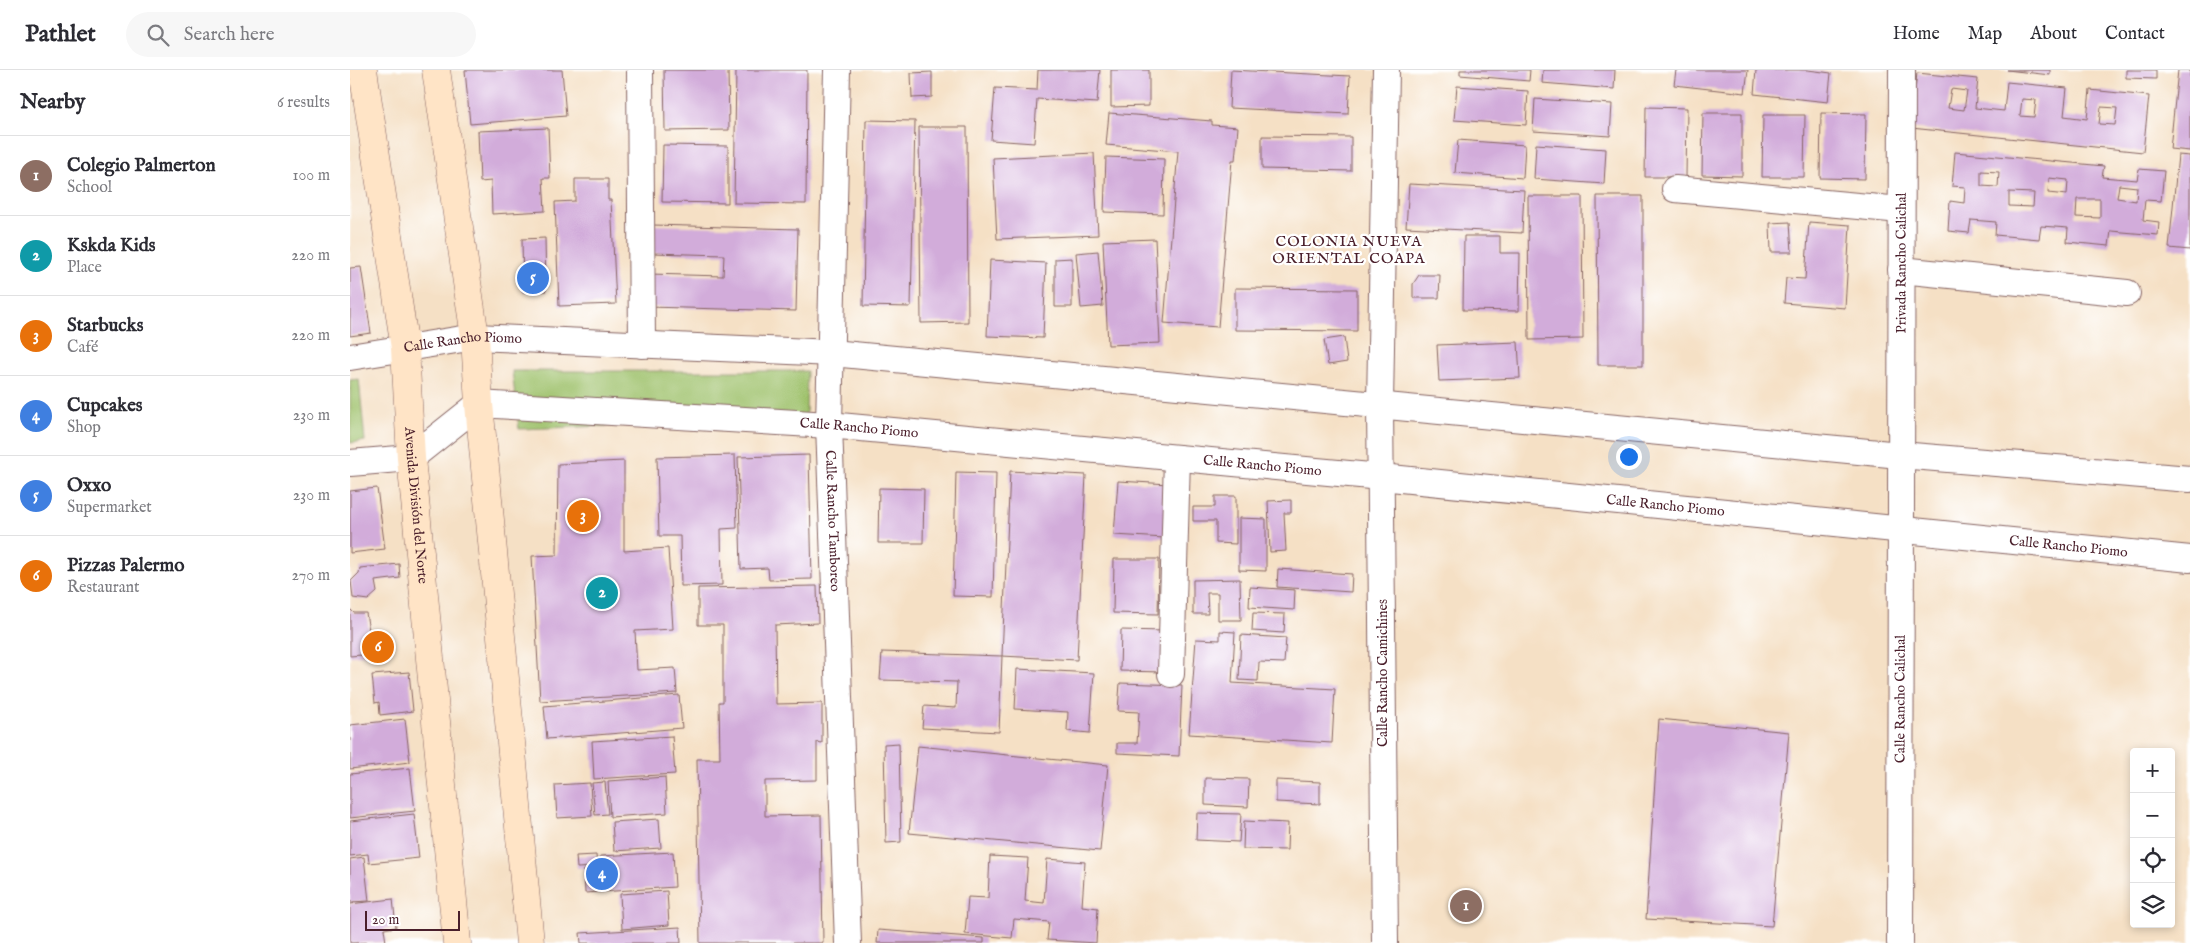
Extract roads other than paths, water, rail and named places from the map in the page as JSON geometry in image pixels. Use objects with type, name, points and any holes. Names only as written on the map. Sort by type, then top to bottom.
[{"type":"main road","name":"Avenida División del Norte","points":[[364,70],[404,348],[412,458],[457,943]]},
{"type":"main road","points":[[436,70],[476,337],[479,404],[530,943]]},
{"type":"street","points":[[640,70],[642,346]]},
{"type":"street","name":"Calle Rancho Tamboreo","points":[[837,70],[830,425],[848,943]]},
{"type":"street","name":"Calle Rancho Camichines","points":[[1385,943],[1380,404],[1386,70]]},
{"type":"street","name":"Privada Rancho Calichal","points":[[1900,455],[1902,70]]},
{"type":"street","points":[[1675,189],[1901,210]]},
{"type":"street","points":[[1901,270],[2127,293]]},
{"type":"street","name":"Calle Rancho Piomo","points":[[350,357],[476,337],[642,346],[832,353],[1900,455],[2190,479]]},
{"type":"street","name":"Calle Rancho Piomo","points":[[479,404],[830,425],[1381,477],[2190,559]]},
{"type":"street","points":[[350,462],[412,458],[479,404]]},
{"type":"street","name":"Calle Rancho Calichal","points":[[1900,455],[1900,943]]},
{"type":"street","points":[[1172,674],[1177,458]]},
{"type":"place","name":"Oxxo","points":[[533,278]]},
{"type":"place","name":"Starbucks","points":[[583,516]]},
{"type":"place","name":"Kskda Kids","points":[[602,593]]},
{"type":"place","name":"Pizzas Palermo","points":[[378,647]]},
{"type":"place","name":"Cupcakes","points":[[602,874]]},
{"type":"place","name":"Colegio Palmerton","points":[[1466,906]]},
{"type":"district","name":"COLONIA NUEVA ORIENTAL COAPA","points":[[1349,250]]}]
